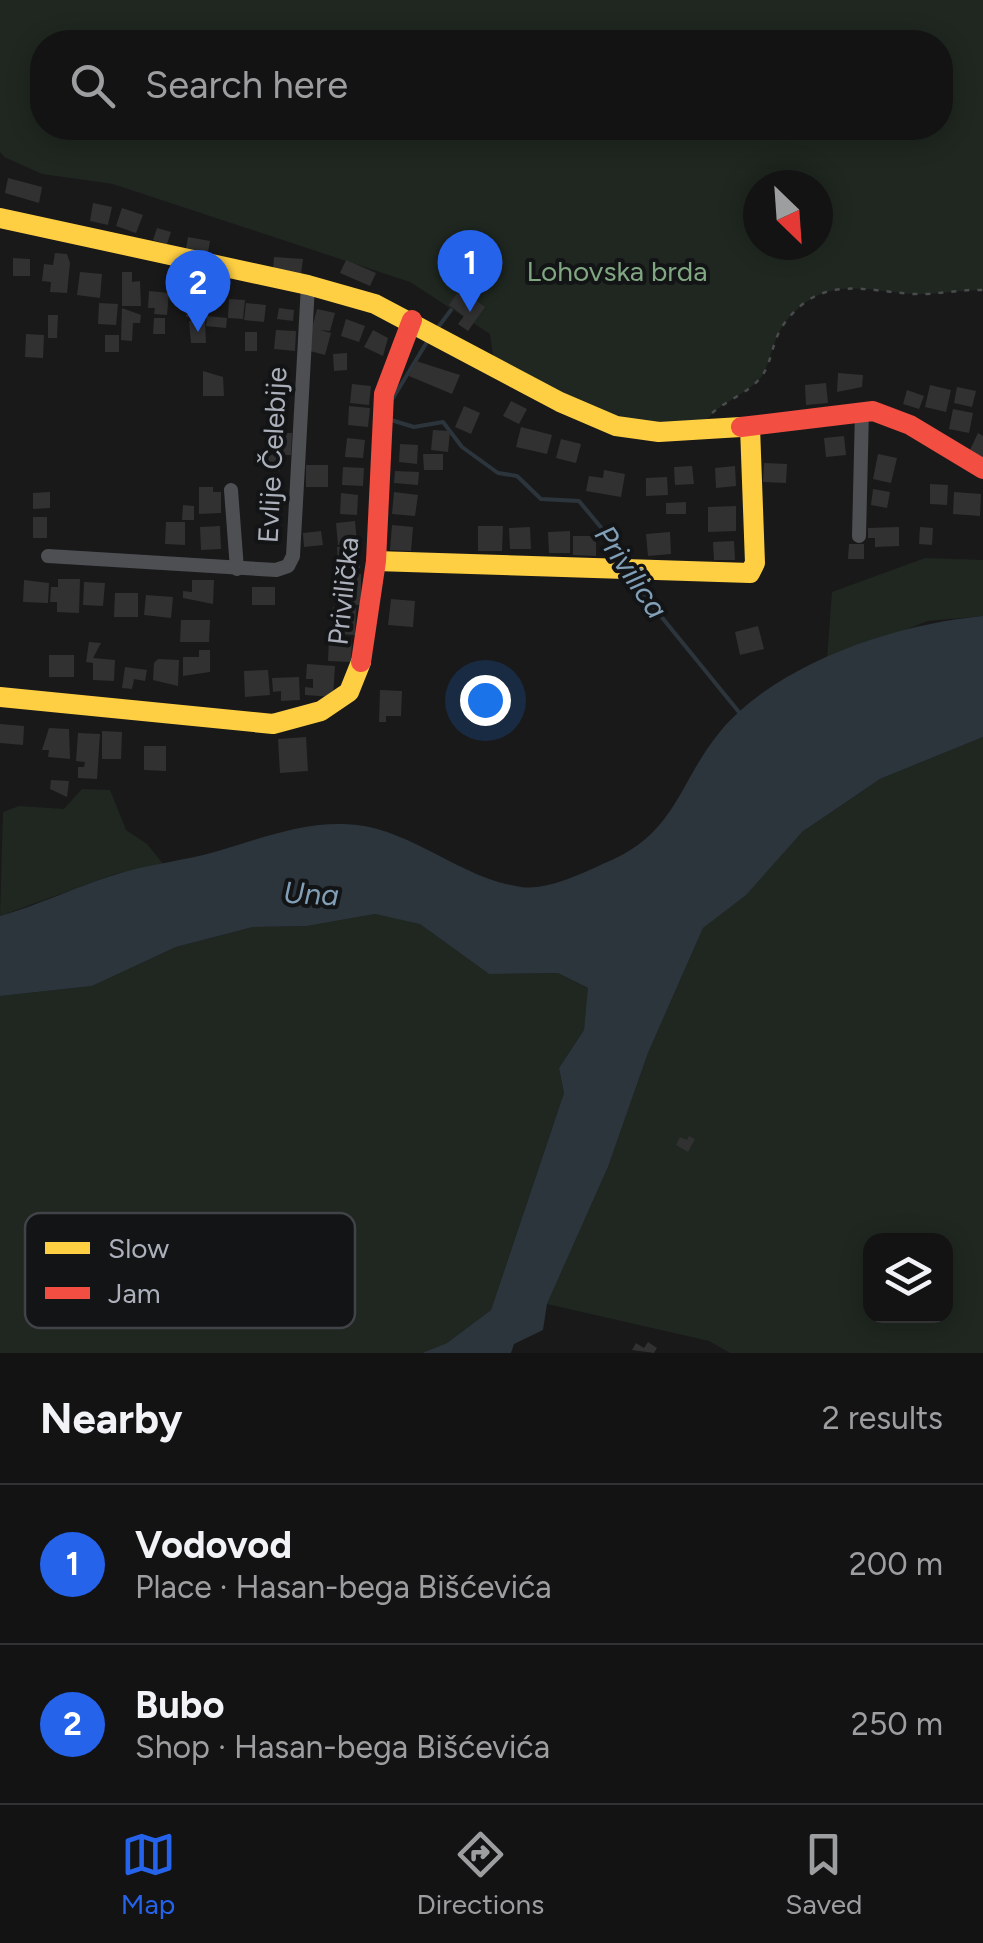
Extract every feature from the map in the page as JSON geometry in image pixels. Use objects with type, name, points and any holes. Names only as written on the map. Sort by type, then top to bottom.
[{"type":"street","points":[[0,218],[308,285],[412,320],[560,402],[616,426],[659,432],[701,430],[862,411],[910,425],[983,469]]},
{"type":"street","name":"Evlije Čelebije","points":[[48,556],[237,569],[276,570],[288,566],[292,556],[308,285]]},
{"type":"street","name":"Privilička","points":[[0,697],[255,723],[306,717],[349,692],[361,672],[376,562],[384,394],[412,320]]},
{"type":"street","points":[[859,536],[862,411]]},
{"type":"street","points":[[376,562],[750,573],[755,563],[750,427]]},
{"type":"street","points":[[230,490],[237,569]]},
{"type":"path","points":[[701,430],[725,402],[759,380],[768,366],[768,351],[786,322],[816,297],[850,286],[919,294],[983,290]]},
{"type":"green space","name":"Lohovska brda","points":[[0,0],[983,0],[983,290],[922,294],[847,289],[816,296],[787,320],[758,381],[720,408],[701,429],[638,430],[495,368],[490,334],[410,282],[113,184],[42,174],[0,152]]},
{"type":"green space","points":[[925,558],[983,560],[983,616],[928,621],[827,660],[832,592]]},
{"type":"green space","points":[[983,737],[983,1353],[730,1353],[709,1341],[547,1304],[608,1167],[648,1053],[703,928],[802,832],[880,779]]},
{"type":"green space","points":[[82,789],[110,790],[126,830],[147,844],[164,865],[115,874],[0,916],[3,812],[19,806],[64,809]]},
{"type":"green space","points":[[375,914],[419,923],[489,974],[558,973],[589,989],[584,1030],[559,1068],[564,1093],[491,1310],[447,1343],[422,1353],[0,1353],[0,996],[92,986],[176,947],[253,927],[307,926]]},
{"type":"water","name":"Una","points":[[983,616],[983,737],[880,779],[802,832],[746,895],[703,928],[648,1053],[608,1167],[547,1304],[543,1330],[514,1344],[511,1353],[422,1353],[447,1343],[491,1310],[564,1093],[559,1068],[584,1030],[588,988],[558,973],[489,974],[420,924],[375,914],[307,926],[253,927],[176,947],[92,986],[0,996],[0,916],[114,875],[295,829],[327,824],[367,827],[411,842],[475,874],[521,887],[569,879],[614,859],[651,834],[719,733],[772,686],[805,667],[876,638]]},
{"type":"building","points":[[8,178],[42,187],[39,203],[5,193]]},
{"type":"building","points":[[93,203],[112,207],[108,225],[90,221]]},
{"type":"building","points":[[122,208],[143,215],[136,233],[116,226]]},
{"type":"building","points":[[157,228],[171,232],[167,244],[153,240]]},
{"type":"building","points":[[188,237],[210,241],[207,258],[185,254]]},
{"type":"building","points":[[55,253],[67,254],[70,263],[67,293],[50,292],[51,282],[42,281],[44,264],[53,265]]},
{"type":"building","points":[[274,257],[303,259],[301,274],[273,271]]},
{"type":"building","points":[[13,258],[30,259],[30,276],[13,276]]},
{"type":"building","points":[[346,260],[376,273],[370,286],[340,273]]},
{"type":"building","points":[[80,272],[102,274],[100,298],[77,295]]},
{"type":"building","points":[[122,272],[132,272],[132,282],[140,281],[141,306],[122,306]]},
{"type":"building","points":[[460,289],[485,307],[468,331],[458,324],[464,316],[449,305]]},
{"type":"building","points":[[149,291],[169,293],[167,315],[154,314],[155,308],[148,308]]},
{"type":"building","points":[[205,293],[205,317],[186,317],[185,294]]},
{"type":"building","points":[[229,299],[245,300],[243,319],[228,318]]},
{"type":"building","points":[[99,303],[118,304],[116,325],[98,324]]},
{"type":"building","points":[[246,303],[266,305],[264,322],[244,320]]},
{"type":"building","points":[[122,308],[141,315],[140,323],[133,323],[132,341],[121,340]]},
{"type":"building","points":[[279,308],[294,310],[293,321],[277,319]]},
{"type":"building","points":[[317,309],[335,313],[330,331],[320,330],[331,333],[325,355],[306,350]]},
{"type":"building","points":[[48,315],[58,315],[57,338],[48,338]]},
{"type":"building","points":[[207,316],[227,318],[226,328],[206,326]]},
{"type":"building","points":[[154,318],[165,318],[165,334],[153,334]]},
{"type":"building","points":[[346,319],[365,326],[359,342],[341,336]]},
{"type":"building","points":[[205,320],[206,343],[191,343],[189,321]]},
{"type":"building","points":[[276,330],[296,331],[295,351],[274,349]]},
{"type":"building","points":[[373,330],[388,338],[383,356],[364,347]]},
{"type":"building","points":[[245,332],[257,332],[257,351],[245,351]]},
{"type":"building","points":[[26,334],[44,335],[43,358],[25,357]]},
{"type":"building","points":[[105,335],[119,335],[119,352],[105,352]]},
{"type":"building","points":[[347,353],[347,370],[334,371],[333,354]]},
{"type":"building","points":[[416,361],[460,375],[452,394],[409,376]]},
{"type":"building","points":[[203,371],[223,377],[224,396],[203,396]]},
{"type":"building","points":[[838,373],[863,375],[862,387],[837,392]]},
{"type":"building","points":[[826,383],[828,403],[806,405],[805,385]]},
{"type":"building","points":[[352,384],[371,386],[369,405],[350,403]]},
{"type":"building","points":[[930,385],[951,390],[946,412],[925,407]]},
{"type":"building","points":[[957,387],[976,391],[972,407],[954,403]]},
{"type":"building","points":[[907,390],[924,396],[919,409],[903,404]]},
{"type":"building","points":[[511,401],[527,409],[519,424],[503,416]]},
{"type":"building","points":[[349,406],[370,408],[368,427],[348,425]]},
{"type":"building","points":[[464,406],[480,413],[471,434],[455,427]]},
{"type":"building","points":[[953,409],[973,413],[969,433],[949,429]]},
{"type":"building","points":[[521,427],[552,435],[547,454],[516,447]]},
{"type":"building","points":[[433,430],[450,431],[448,452],[431,450]]},
{"type":"building","points":[[269,433],[292,433],[291,455],[281,455],[280,471],[268,470]]},
{"type":"building","points":[[978,433],[983,436],[983,459],[969,452]]},
{"type":"building","points":[[844,436],[846,455],[826,457],[824,438]]},
{"type":"building","points":[[347,438],[365,440],[363,458],[345,457]]},
{"type":"building","points":[[561,439],[581,444],[576,463],[556,458]]},
{"type":"building","points":[[400,444],[418,445],[417,464],[399,462]]},
{"type":"building","points":[[423,454],[443,454],[443,470],[424,470]]},
{"type":"building","points":[[878,454],[897,458],[891,483],[873,479]]},
{"type":"building","points":[[764,463],[787,464],[786,483],[763,482]]},
{"type":"building","points":[[306,465],[328,465],[328,487],[306,487]]},
{"type":"building","points":[[692,466],[694,484],[675,485],[674,467]]},
{"type":"building","points":[[735,466],[736,486],[716,488],[715,468]]},
{"type":"building","points":[[343,467],[364,468],[363,486],[342,485]]},
{"type":"building","points":[[604,470],[625,474],[621,497],[586,491],[589,476],[603,478]]},
{"type":"building","points":[[395,471],[419,472],[418,485],[394,483]]},
{"type":"building","points":[[667,477],[668,495],[646,496],[646,478]]},
{"type":"building","points":[[930,484],[948,485],[947,505],[930,504]]},
{"type":"building","points":[[199,487],[213,487],[213,492],[221,492],[221,513],[199,514]]},
{"type":"building","points":[[873,489],[890,492],[887,508],[871,505]]},
{"type":"building","points":[[50,492],[50,508],[33,509],[33,493]]},
{"type":"building","points":[[394,492],[418,495],[415,516],[392,514]]},
{"type":"building","points":[[954,492],[981,494],[980,516],[953,514]]},
{"type":"building","points":[[341,493],[358,495],[357,515],[340,514]]},
{"type":"building","points":[[686,502],[686,514],[666,514],[666,503]]},
{"type":"building","points":[[183,505],[194,506],[194,520],[182,520]]},
{"type":"building","points":[[736,506],[736,531],[708,532],[708,507]]},
{"type":"building","points":[[33,517],[47,517],[47,538],[33,538]]},
{"type":"building","points":[[355,521],[357,543],[338,545],[336,523]]},
{"type":"building","points":[[166,522],[185,522],[185,545],[165,544]]},
{"type":"building","points":[[392,525],[413,527],[411,551],[390,550]]},
{"type":"building","points":[[220,526],[221,549],[201,550],[200,527]]},
{"type":"building","points":[[478,526],[503,526],[502,551],[478,551]]},
{"type":"building","points":[[530,527],[531,549],[510,549],[509,528]]},
{"type":"building","points":[[899,527],[899,546],[875,547],[875,538],[868,538],[868,528]]},
{"type":"building","points":[[920,527],[933,528],[932,545],[919,544]]},
{"type":"building","points":[[321,531],[323,545],[304,547],[303,533]]},
{"type":"building","points":[[570,531],[570,553],[549,553],[548,532]]},
{"type":"building","points":[[670,532],[671,554],[648,556],[646,534]]},
{"type":"building","points":[[573,536],[596,536],[596,556],[573,555]]},
{"type":"building","points":[[734,541],[735,560],[714,560],[713,542]]},
{"type":"building","points":[[849,544],[864,544],[864,559],[848,559]]},
{"type":"building","points":[[358,546],[360,568],[338,569],[337,547]]},
{"type":"building","points":[[336,574],[361,574],[361,605],[335,604]]},
{"type":"building","points":[[58,579],[80,579],[79,613],[57,612],[57,602],[50,602],[51,587],[58,587]]},
{"type":"building","points":[[24,580],[49,583],[48,603],[23,602]]},
{"type":"building","points":[[192,580],[214,580],[213,604],[183,598],[183,591],[192,592]]},
{"type":"building","points":[[84,582],[105,583],[103,606],[83,605]]},
{"type":"building","points":[[252,587],[275,587],[275,605],[252,605]]},
{"type":"building","points":[[115,593],[138,593],[138,617],[114,617]]},
{"type":"building","points":[[146,595],[173,597],[171,618],[144,615]]},
{"type":"building","points":[[391,599],[415,601],[413,627],[388,625]]},
{"type":"building","points":[[333,607],[356,608],[355,635],[331,634]]},
{"type":"building","points":[[181,620],[210,620],[209,642],[180,642]]},
{"type":"building","points":[[758,626],[764,649],[740,655],[735,632]]},
{"type":"building","points":[[329,638],[352,639],[351,662],[328,661]]},
{"type":"building","points":[[89,642],[101,643],[93,658],[115,660],[114,681],[93,680],[93,663],[86,662]]},
{"type":"building","points":[[199,650],[210,650],[210,672],[183,676],[183,657],[199,657]]},
{"type":"building","points":[[49,655],[74,655],[74,677],[49,677]]},
{"type":"building","points":[[158,659],[179,660],[178,686],[153,680]]},
{"type":"building","points":[[307,664],[335,666],[333,697],[305,695],[305,687],[313,688],[313,679],[306,679]]},
{"type":"building","points":[[125,667],[147,670],[145,681],[134,679],[132,689],[122,688]]},
{"type":"building","points":[[268,670],[270,695],[245,697],[244,671]]},
{"type":"building","points":[[299,677],[300,700],[281,701],[281,691],[273,692],[272,678]]},
{"type":"building","points":[[380,690],[402,691],[401,716],[386,716],[386,722],[379,722]]},
{"type":"building","points":[[0,724],[24,726],[23,745],[0,743]]},
{"type":"building","points":[[49,728],[69,729],[70,759],[48,757],[49,750],[42,750]]},
{"type":"building","points":[[102,731],[122,732],[121,759],[102,759]]},
{"type":"building","points":[[78,733],[100,734],[97,779],[78,778],[78,767],[84,767],[85,762],[76,761]]},
{"type":"building","points":[[306,737],[308,771],[280,773],[278,739]]},
{"type":"building","points":[[144,746],[166,746],[166,771],[144,770]]},
{"type":"building","points":[[51,780],[69,781],[67,797],[50,789]]},
{"type":"building","points":[[689,1136],[695,1139],[688,1152],[676,1145],[680,1137],[687,1140]]},
{"type":"building","points":[[648,1342],[657,1348],[654,1353],[632,1350],[636,1343],[644,1348]]},
{"type":"waterway","name":"Privilica","points":[[436,330],[451,310]]},
{"type":"waterway","name":"Privilica","points":[[393,398],[427,342]]},
{"type":"waterway","name":"Privilica","points":[[391,420],[414,427],[443,422],[462,447],[498,473],[517,476],[541,499],[579,501],[629,561]]},
{"type":"waterway","name":"Privilica","points":[[633,575],[638,588],[743,717]]},
{"type":"traffic: slow","points":[[0,218],[308,285],[375,304],[560,402],[616,426],[659,432],[741,427]]},
{"type":"traffic: slow","points":[[376,561],[750,573],[755,563],[750,427]]},
{"type":"traffic: slow","points":[[0,697],[273,724],[321,711],[349,692],[361,662]]},
{"type":"traffic: jam","points":[[361,662],[376,561],[384,394],[412,320]]},
{"type":"traffic: jam","points":[[741,427],[873,411],[910,425],[983,469]]},
{"type":"place","name":"Vodovod","points":[[470,312]]},
{"type":"place","name":"Bubo","points":[[198,332]]}]
